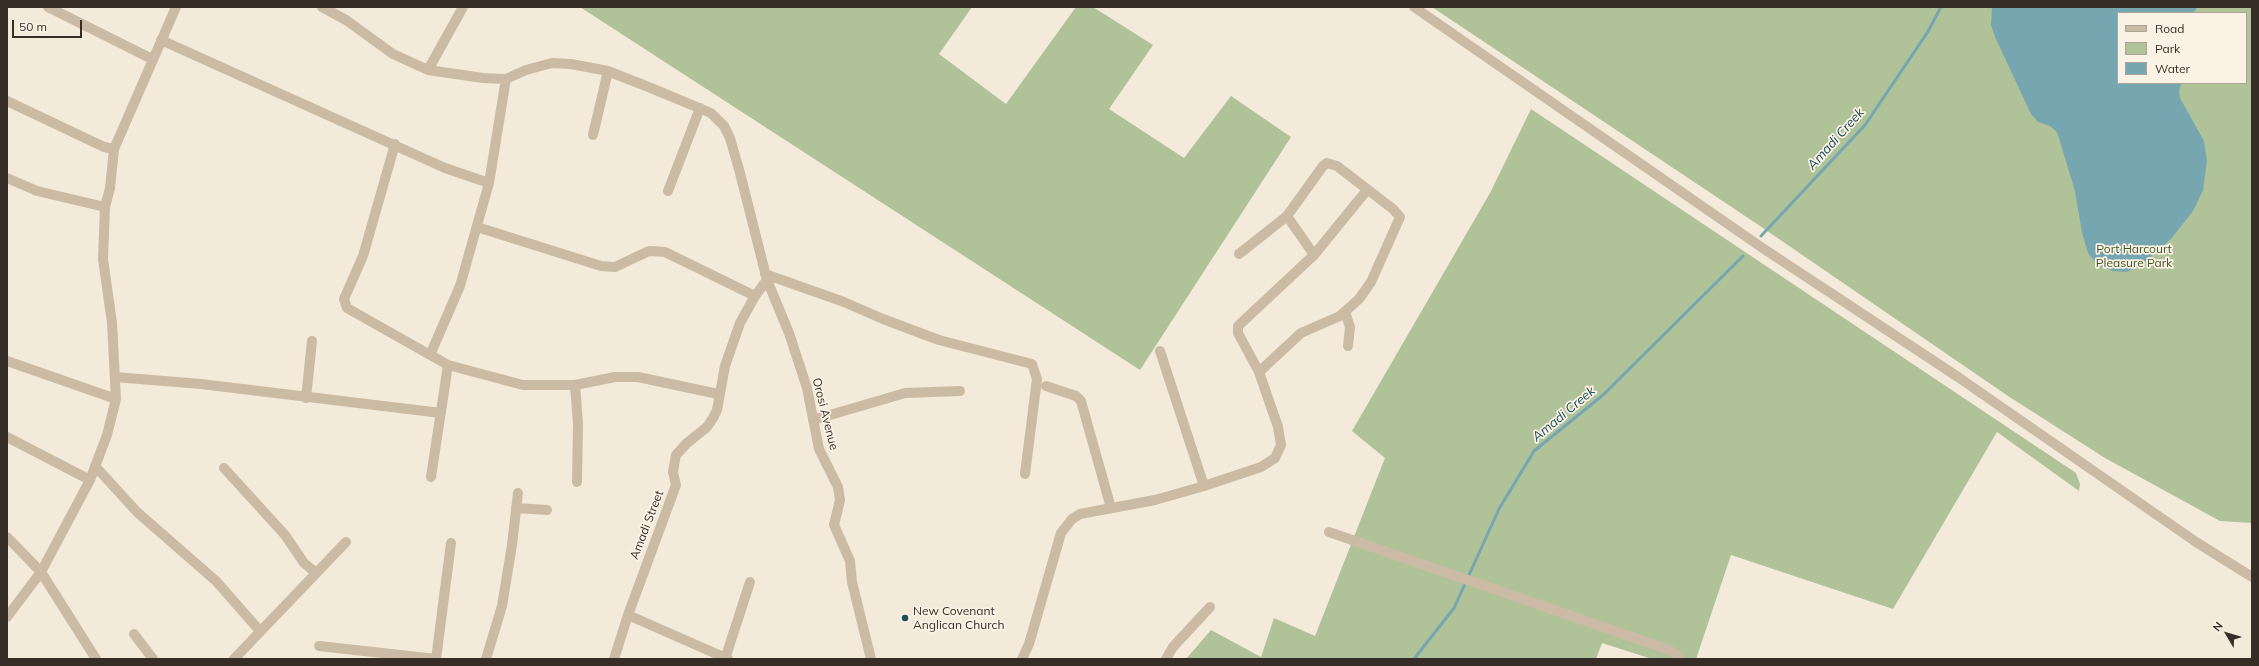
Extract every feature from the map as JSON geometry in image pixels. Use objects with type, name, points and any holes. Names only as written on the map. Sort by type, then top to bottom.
[{"type":"street","points":[[48,7],[152,59]]},
{"type":"street","points":[[7,617],[42,572],[90,480],[107,435],[116,399],[112,323],[103,259],[105,207],[110,188],[114,149],[176,7]]},
{"type":"street","points":[[322,7],[346,20],[393,54],[428,70],[483,78],[506,79],[489,183],[477,227],[460,286],[430,355]]},
{"type":"street","points":[[428,70],[464,7]]},
{"type":"street","points":[[1414,7],[1764,249],[1958,377],[2196,542],[2252,577]]},
{"type":"street","points":[[161,40],[395,144],[445,168],[489,183]]},
{"type":"street","name":"Orosi Avenue","points":[[506,79],[526,70],[552,64],[571,64],[608,71],[700,108],[711,114],[724,126],[730,138],[740,173],[766,277],[789,333],[807,388],[819,449],[840,493],[834,525],[840,540],[846,548],[850,561],[852,582],[871,659]]},
{"type":"street","points":[[594,135],[608,71]]},
{"type":"street","points":[[7,101],[104,147],[114,149]]},
{"type":"street","points":[[668,191],[700,108]]},
{"type":"street","points":[[395,144],[363,256],[344,298],[344,303],[347,308],[448,365],[523,385],[575,386],[615,377],[638,377],[718,394]]},
{"type":"street","points":[[1239,254],[1287,216],[1322,166],[1327,163],[1337,166],[1398,213],[1400,220],[1371,282],[1359,299],[1345,312],[1301,333],[1259,372]]},
{"type":"street","points":[[7,178],[37,191],[105,207]]},
{"type":"street","points":[[1022,659],[1029,644],[1055,552],[1065,525],[1080,514],[1155,500],[1261,467],[1271,461],[1279,453],[1280,445],[1278,427],[1259,372],[1238,333],[1238,326],[1314,255],[1367,190]]},
{"type":"street","points":[[1287,216],[1314,255]]},
{"type":"street","points":[[477,227],[601,266],[615,267],[649,252],[665,252],[755,296]]},
{"type":"street","points":[[766,277],[844,302],[883,319],[939,340],[1032,364],[1037,378],[1024,474]]},
{"type":"street","name":"Amadi Street","points":[[614,659],[628,615],[676,485],[673,472],[676,455],[687,443],[707,427],[716,410],[718,394],[725,366],[740,323],[766,277]]},
{"type":"street","points":[[1345,312],[1350,327],[1348,346]]},
{"type":"street","points":[[306,398],[312,341]]},
{"type":"street","points":[[1160,352],[1204,486]]},
{"type":"street","points":[[7,361],[116,399]]},
{"type":"street","points":[[431,478],[448,365]]},
{"type":"street","points":[[115,377],[201,384],[306,398],[441,413]]},
{"type":"street","points":[[575,386],[578,424],[577,482]]},
{"type":"street","points":[[1046,386],[1076,396],[1081,401],[1111,508]]},
{"type":"street","points":[[814,420],[905,393],[960,391]]},
{"type":"street","points":[[7,437],[90,480]]},
{"type":"street","points":[[96,466],[137,512],[216,581],[259,630]]},
{"type":"street","points":[[224,468],[285,535],[304,563],[316,573]]},
{"type":"street","points":[[486,659],[502,606],[518,493]]},
{"type":"street","points":[[516,508],[547,510]]},
{"type":"street","points":[[1329,532],[1664,648],[1675,653],[1680,659]]},
{"type":"street","points":[[7,537],[42,572],[96,659]]},
{"type":"street","points":[[234,659],[259,630],[346,542]]},
{"type":"street","points":[[319,646],[436,659],[451,544]]},
{"type":"street","points":[[628,615],[726,659],[750,582]]},
{"type":"street","points":[[1166,659],[1173,648],[1210,607]]},
{"type":"street","points":[[134,634],[153,659]]},
{"type":"green space","points":[[580,7],[972,7],[939,54],[1006,104],[1076,7],[1093,7],[1153,45],[1109,109],[1184,158],[1231,96],[1291,137],[1140,370]]},
{"type":"green space","name":"Port Harcourt Pleasure Park","points":[[1432,7],[2252,7],[2252,523],[2220,521],[2105,458],[2008,396],[1760,226]]},
{"type":"green space","points":[[1531,109],[2076,473],[2080,484],[2079,491],[1997,432],[1893,609],[1731,555],[1696,659],[1652,659],[1602,643],[1596,659],[1186,659],[1211,630],[1261,657],[1274,618],[1315,636],[1385,458],[1352,431],[1490,193]]},
{"type":"water","points":[[1992,7],[2198,7],[2194,12],[2117,12],[2117,84],[2181,84],[2179,92],[2180,98],[2204,141],[2207,161],[2203,190],[2193,211],[2171,239],[2140,266],[2126,272],[2113,271],[2098,265],[2088,253],[2082,233],[2075,191],[2057,132],[2050,126],[2038,122],[2031,114],[1995,37],[1991,25]]},
{"type":"waterway","name":"Amadi Creek","points":[[1761,236],[1865,125],[1927,33],[1941,7]]},
{"type":"waterway","name":"Amadi Creek","points":[[1414,659],[1454,608],[1499,509],[1534,451],[1603,395],[1743,256]]},
{"type":"place","name":"New Covenant Anglican Church","points":[[905,618]]}]
